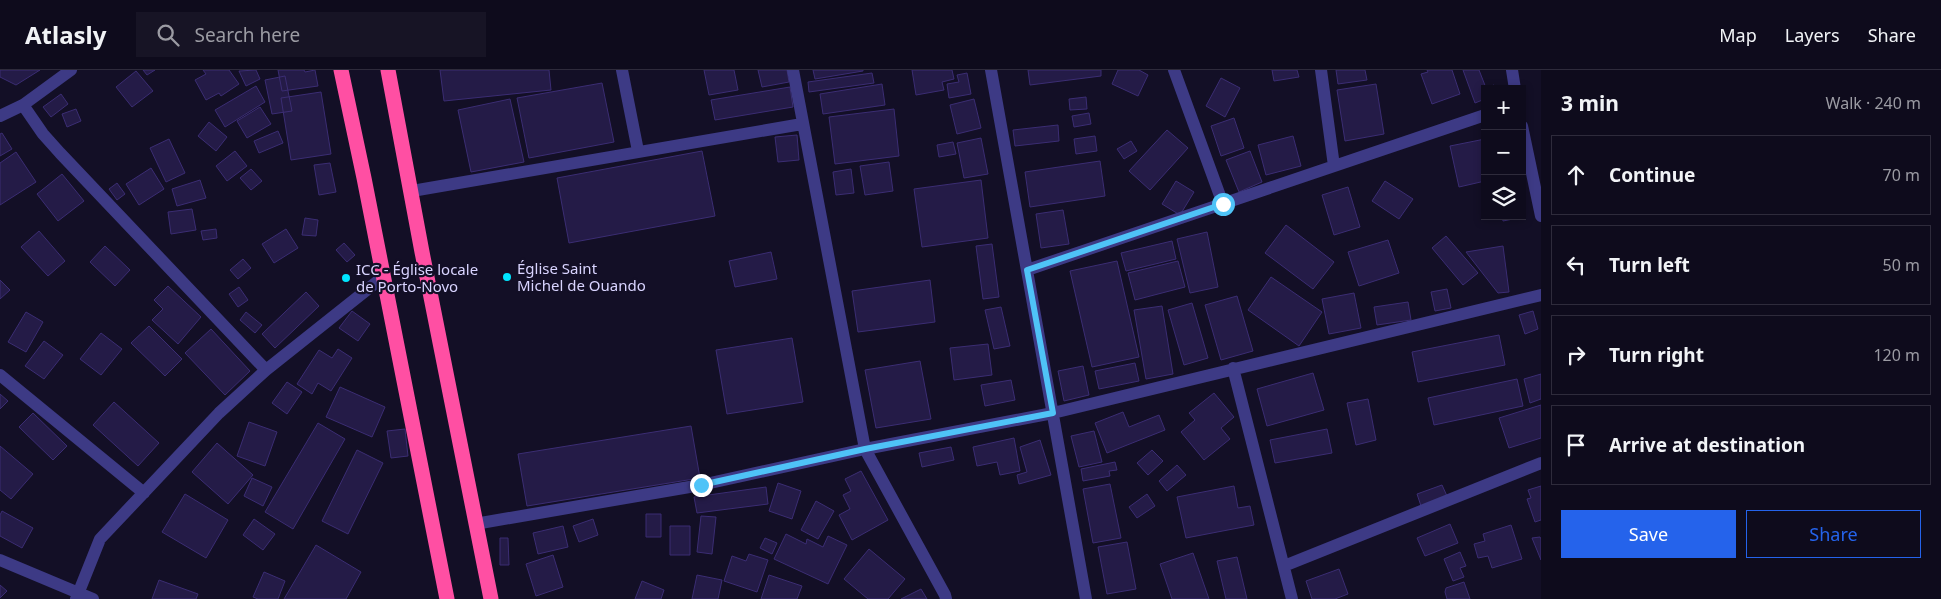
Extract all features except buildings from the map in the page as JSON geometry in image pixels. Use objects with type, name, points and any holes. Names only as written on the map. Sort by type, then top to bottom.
[{"type":"highway","points":[[341,70],[447,599]]},
{"type":"highway","points":[[388,70],[491,599]]},
{"type":"street","points":[[0,116],[23,105],[71,70]]},
{"type":"street","points":[[622,70],[638,151]]},
{"type":"street","points":[[793,70],[865,449],[946,599]]},
{"type":"street","points":[[991,70],[1086,599]]},
{"type":"street","points":[[1174,70],[1223,204]]},
{"type":"street","points":[[1321,70],[1334,166]]},
{"type":"street","points":[[1512,70],[1514,85]]},
{"type":"street","points":[[23,105],[43,134],[60,154],[266,370]]},
{"type":"street","points":[[1027,270],[1481,116]]},
{"type":"street","points":[[412,191],[802,124]]},
{"type":"street","points":[[1523,130],[1541,216]]},
{"type":"street","points":[[77,596],[100,539],[219,413],[266,370],[383,276]]},
{"type":"street","points":[[475,524],[701,485],[865,449],[1053,413],[1541,295]]},
{"type":"street","points":[[1233,368],[1292,599]]},
{"type":"street","points":[[0,375],[144,493]]},
{"type":"street","points":[[1284,566],[1541,463]]},
{"type":"street","points":[[0,560],[77,596],[94,599]]},
{"type":"place","name":"Église Saint Michel de Ouando","points":[[507,277]]},
{"type":"place","name":"ICC - Église locale de Porto-Novo","points":[[346,278]]},
{"type":"route","points":[[701,485],[865,449],[1053,413],[1027,270],[1223,204]]}]
